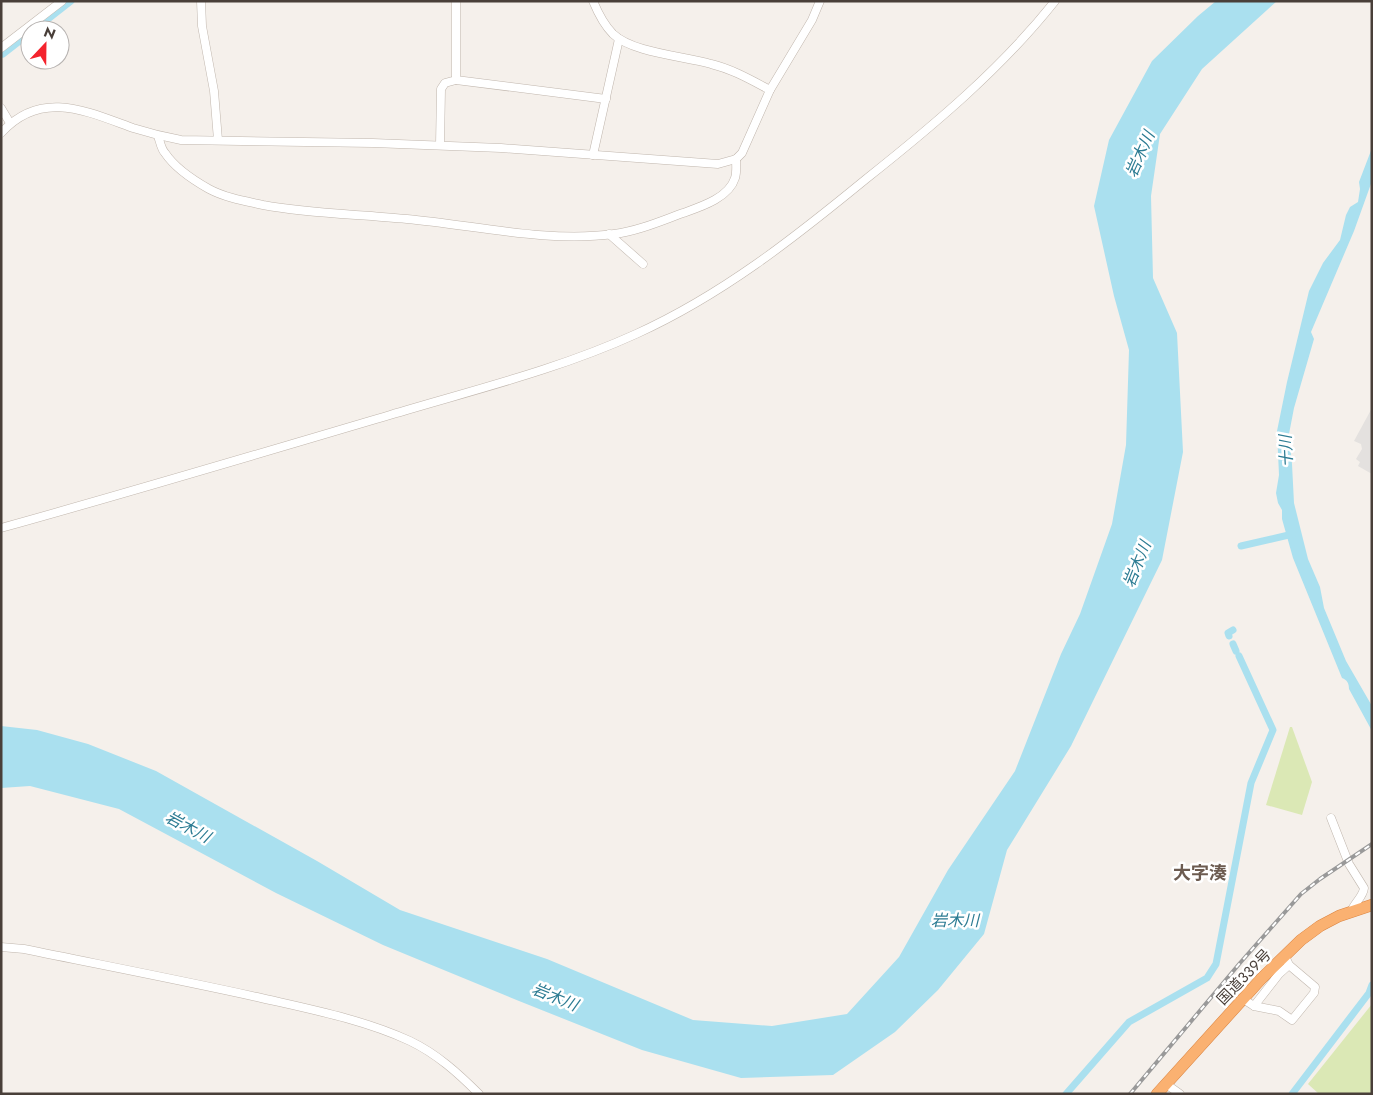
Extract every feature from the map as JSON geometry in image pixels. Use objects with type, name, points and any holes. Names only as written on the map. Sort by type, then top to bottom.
[{"type":"highway","name":"国道339号","points":[[1157,1094],[1243,999],[1287,960],[1301,940],[1320,926],[1352,910],[1372,905]]},
{"type":"street","points":[[1,48],[62,1]]},
{"type":"street","points":[[201,1],[202,26],[214,91],[218,140]]},
{"type":"street","points":[[456,1],[456,80]]},
{"type":"street","points":[[593,1],[604,22],[613,34],[619,38],[638,47],[712,64],[770,90]]},
{"type":"street","points":[[1,133],[21,115],[41,108],[58,107],[73,108],[158,136],[182,140],[440,145],[718,164],[736,159],[742,153],[770,90],[812,20],[820,1]]},
{"type":"street","points":[[1,528],[532,375],[638,334],[707,297],[794,238],[911,144],[976,86],[1036,25],[1055,1]]},
{"type":"street","points":[[593,155],[619,38]]},
{"type":"street","points":[[440,145],[441,89],[445,83],[456,80],[606,99]]},
{"type":"street","points":[[1,108],[10,123]]},
{"type":"street","points":[[158,136],[164,152],[190,177],[210,189],[238,200],[282,208],[406,218],[557,236],[587,237],[643,227],[711,202],[724,193],[735,178],[736,159]]},
{"type":"street","points":[[609,234],[644,264]]},
{"type":"street","points":[[1331,818],[1349,864],[1364,888],[1362,895],[1352,910]]},
{"type":"street","points":[[1,947],[24,949],[90,962],[321,1011],[386,1031],[411,1042],[438,1057],[456,1070],[479,1094]]},
{"type":"street","points":[[1243,999],[1254,1006],[1278,1011],[1292,1020],[1314,993],[1315,987],[1287,960],[1279,974],[1254,1006]]},
{"type":"street","points":[[1166,1084],[1180,1094]]},
{"type":"green space","points":[[1290,727],[1292,727],[1312,782],[1302,815],[1266,805]]},
{"type":"green space","points":[[1372,1004],[1372,1094],[1319,1094],[1308,1084]]},
{"type":"shaded area","points":[[1372,408],[1372,474],[1358,466],[1360,462],[1356,459],[1362,449],[1361,444],[1354,441]]},
{"type":"water","name":"岩木川","points":[[1216,1],[1277,1],[1202,69],[1160,134],[1151,196],[1153,278],[1177,333],[1183,452],[1162,560],[1071,746],[1007,850],[984,934],[938,990],[895,1032],[833,1075],[741,1078],[642,1050],[383,945],[276,893],[119,809],[30,786],[1,788],[1,726],[37,730],[88,744],[156,771],[400,910],[547,959],[693,1020],[772,1026],[847,1014],[899,957],[948,870],[1015,771],[1061,654],[1080,614],[1112,524],[1126,445],[1129,350],[1114,296],[1094,206],[1109,140],[1152,61]]},
{"type":"water","name":"十川","points":[[1372,148],[1372,181],[1354,231],[1311,332],[1314,339],[1294,408],[1289,434],[1294,503],[1308,559],[1320,587],[1324,608],[1346,661],[1372,706],[1372,731],[1349,689],[1349,685],[1342,678],[1293,558],[1282,519],[1282,510],[1276,493],[1279,475],[1277,431],[1309,291],[1323,263],[1340,240],[1346,215],[1350,207],[1358,202],[1359,182]]},
{"type":"waterway","points":[[47,20],[71,1]]},
{"type":"waterway","points":[[3,54],[20,41]]},
{"type":"waterway","points":[[1241,546],[1293,534]]},
{"type":"waterway","points":[[1229,636],[1228,633],[1233,630]]},
{"type":"waterway","points":[[1233,644],[1236,651]]},
{"type":"waterway","points":[[1066,1094],[1129,1022],[1207,978],[1216,964],[1251,783],[1273,730],[1239,656]]},
{"type":"waterway","points":[[1292,1094],[1369,993],[1372,985]]},
{"type":"railway","points":[[1130,1094],[1240,963],[1301,894],[1372,844]]},
{"type":"district","name":"大字湊","points":[[1200,873]]}]
